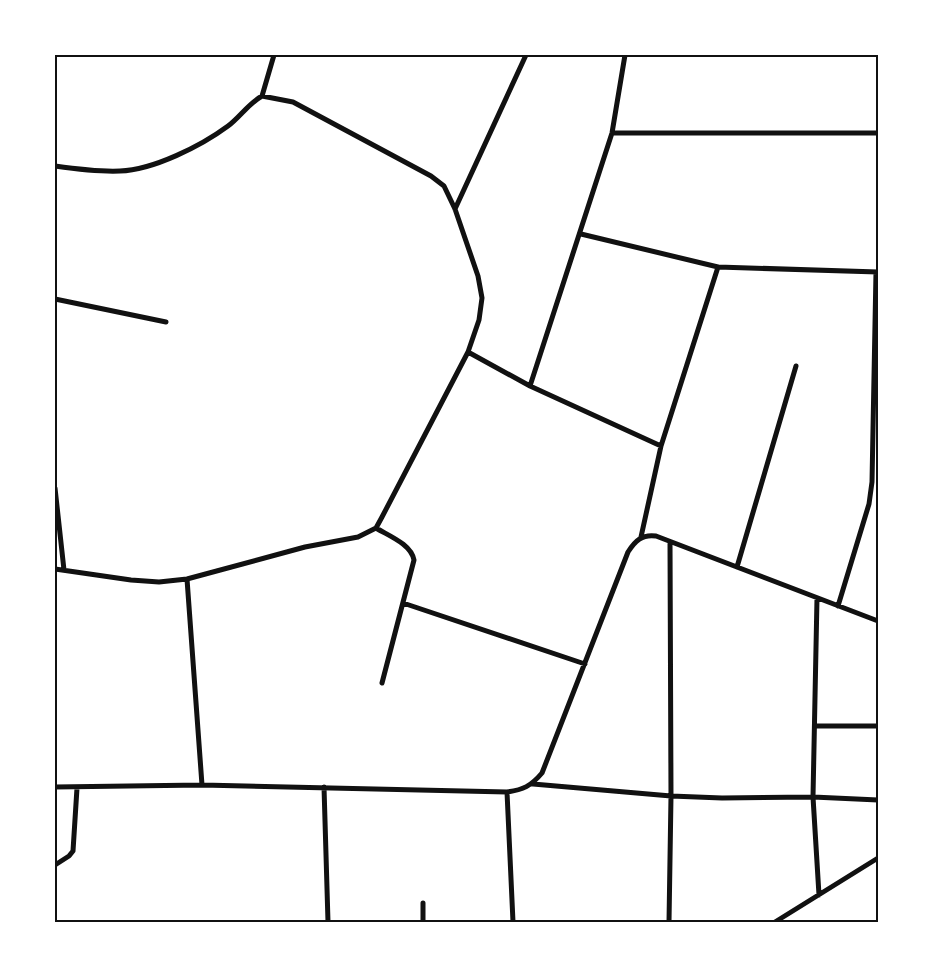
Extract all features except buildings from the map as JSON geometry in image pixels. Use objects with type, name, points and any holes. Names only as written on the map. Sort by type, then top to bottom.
[{"type":"street","points":[[262,96],[274,55]]},
{"type":"street","points":[[455,210],[526,55]]},
{"type":"street","points":[[530,386],[581,234],[612,133],[625,55]]},
{"type":"street","points":[[55,166],[121,171],[147,167],[212,137],[230,125],[252,102],[262,96],[293,102],[431,176],[444,186],[455,210],[478,276],[482,298],[479,320],[468,352],[376,528],[358,537],[305,547],[187,579],[159,582],[55,569]]},
{"type":"street","points":[[612,133],[878,133]]},
{"type":"street","points":[[581,234],[718,266],[877,272],[872,482],[869,504],[838,606]]},
{"type":"street","points":[[55,787],[202,785],[506,792],[522,790],[533,784],[542,773],[628,552],[641,537],[661,446],[718,266]]},
{"type":"street","points":[[55,299],[166,322]]},
{"type":"street","points":[[468,352],[530,386],[661,446]]},
{"type":"street","points":[[737,567],[796,366]]},
{"type":"street","points":[[55,488],[64,570]]},
{"type":"street","points":[[376,528],[407,547],[412,553],[414,560],[382,683]]},
{"type":"street","points":[[641,537],[656,536],[878,621]]},
{"type":"street","points":[[669,922],[671,796],[670,542]]},
{"type":"street","points":[[187,579],[202,785]]},
{"type":"street","points":[[817,598],[812,797],[819,895]]},
{"type":"street","points":[[403,603],[584,664]]},
{"type":"street","points":[[815,726],[878,726]]},
{"type":"street","points":[[533,784],[671,796],[722,798],[812,797],[878,800]]},
{"type":"street","points":[[324,787],[328,922]]},
{"type":"street","points":[[55,865],[73,851],[77,788]]},
{"type":"street","points":[[506,792],[513,922]]},
{"type":"street","points":[[775,922],[878,858]]},
{"type":"street","points":[[423,903],[423,922]]}]
